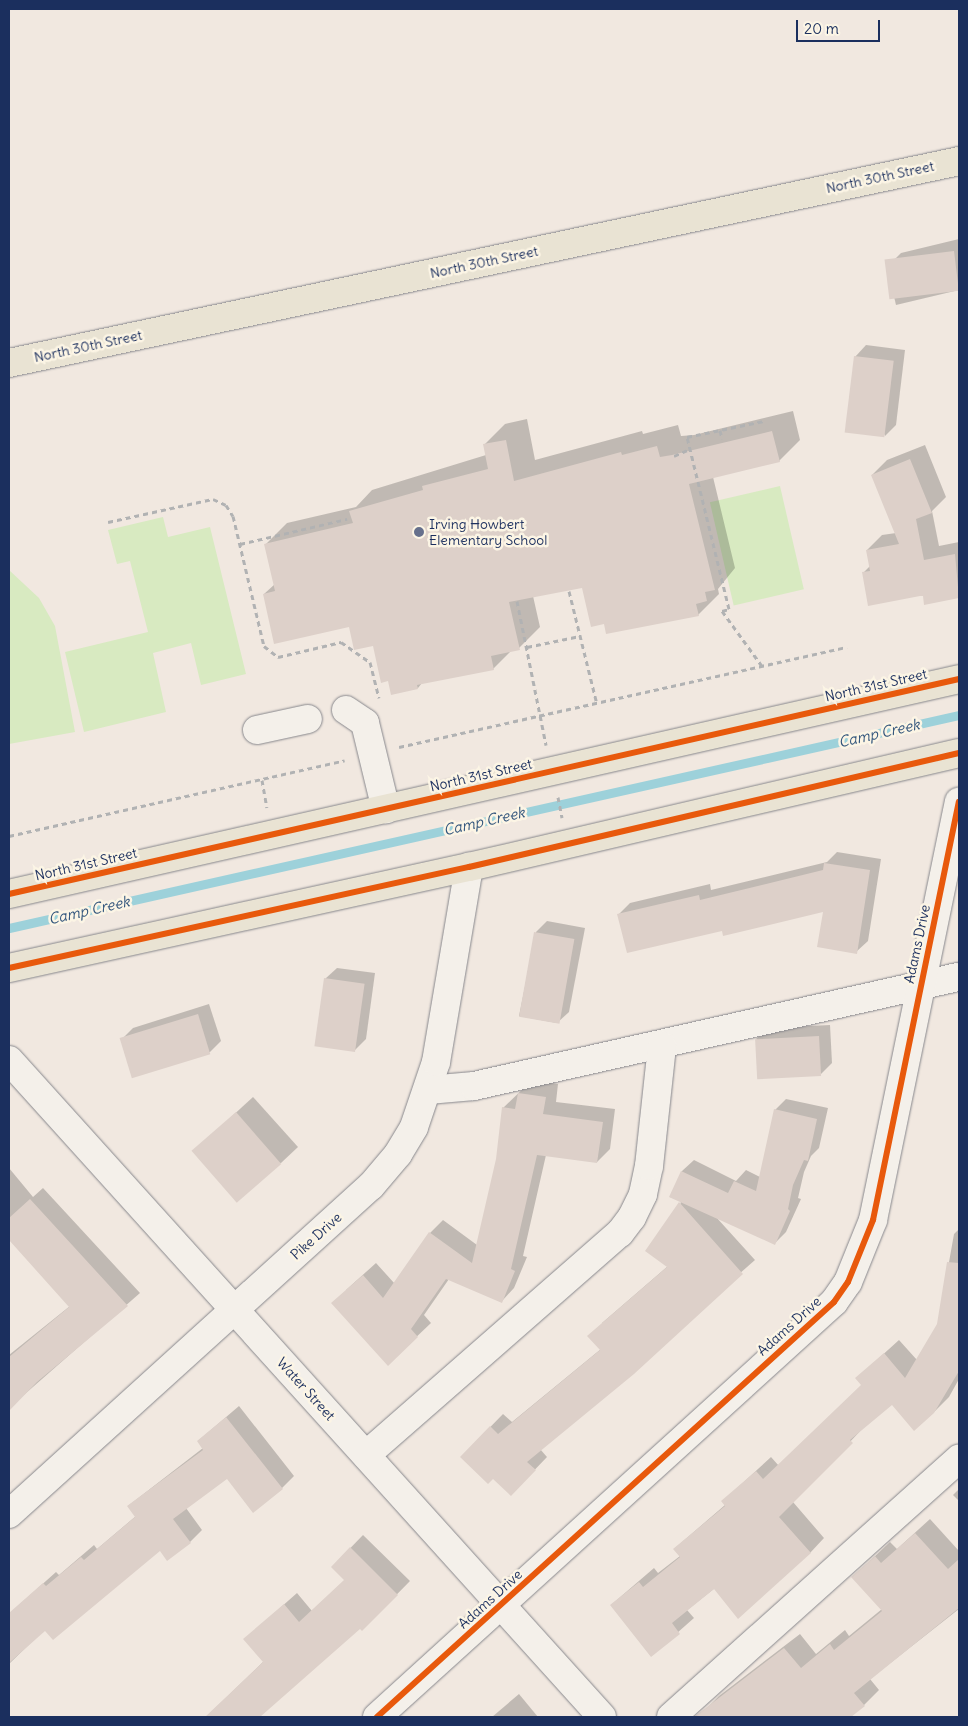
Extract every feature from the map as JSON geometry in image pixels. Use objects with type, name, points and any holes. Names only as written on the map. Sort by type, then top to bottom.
[{"type":"main road","name":"North 30th Street","points":[[9,363],[959,161]]},
{"type":"main road","name":"North 31st Street","points":[[9,894],[959,679]]},
{"type":"main road","points":[[9,968],[469,867],[959,753]]},
{"type":"street","points":[[346,710],[365,723],[386,810]]},
{"type":"street","points":[[257,730],[308,719]]},
{"type":"street","name":"Adams Drive","points":[[377,1717],[834,1302],[848,1282],[874,1220],[959,802]]},
{"type":"street","name":"Pike Drive","points":[[9,1514],[371,1186],[398,1154],[414,1127],[436,1062],[469,867]]},
{"type":"street","points":[[428,1090],[474,1086],[662,1046],[959,978]]},
{"type":"street","points":[[366,1455],[620,1233],[632,1217],[643,1194],[649,1166],[662,1046]]},
{"type":"street","name":"Water Street","points":[[9,1060],[602,1717]]},
{"type":"street","points":[[670,1717],[959,1459]]},
{"type":"path","points":[[762,666],[722,611],[729,609],[687,437],[764,420]]},
{"type":"path","points":[[720,430],[722,439]]},
{"type":"path","points":[[674,456],[690,449]]},
{"type":"path","points":[[108,522],[213,499],[226,505],[233,516],[264,646],[278,657],[341,642],[370,662],[380,701]]},
{"type":"path","points":[[240,544],[347,518]]},
{"type":"path","points":[[569,591],[597,704]]},
{"type":"path","points":[[517,601],[542,716],[546,746]]},
{"type":"path","points":[[527,647],[580,636]]},
{"type":"path","points":[[9,836],[847,647]]},
{"type":"path","points":[[556,789],[564,826]]},
{"type":"green space","points":[[780,486],[804,589],[734,605],[710,502]]},
{"type":"green space","points":[[163,517],[168,537],[210,527],[246,674],[201,685],[191,643],[153,653],[166,712],[84,732],[65,652],[148,632],[130,561],[117,564],[108,530]]},
{"type":"green space","points":[[9,570],[39,598],[55,626],[75,732],[9,744]]},
{"type":"building","points":[[954,251],[959,291],[889,299],[885,260]]},
{"type":"building","points":[[854,356],[894,361],[884,437],[845,432]]},
{"type":"building","points":[[772,431],[780,462],[689,484],[715,590],[705,592],[707,601],[696,604],[699,616],[606,634],[604,624],[591,627],[582,588],[509,602],[520,650],[491,656],[494,670],[417,685],[418,689],[391,695],[388,681],[381,683],[373,646],[354,650],[349,627],[274,644],[263,594],[275,591],[264,544],[353,523],[349,511],[423,490],[422,486],[488,469],[483,444],[506,440],[514,481],[621,452],[622,455],[657,446],[660,457]]},
{"type":"building","points":[[910,459],[932,513],[916,519],[924,560],[955,554],[959,598],[924,605],[923,596],[920,596],[868,606],[862,572],[870,571],[866,550],[899,544],[871,475]]},
{"type":"building","points":[[824,863],[870,870],[857,954],[817,947],[823,912],[723,936],[722,931],[627,953],[617,914],[699,895],[700,900],[823,870]]},
{"type":"building","points":[[534,932],[574,939],[559,1024],[519,1017]]},
{"type":"building","points":[[324,978],[365,984],[355,1052],[314,1046]]},
{"type":"building","points":[[198,1014],[210,1054],[132,1078],[120,1038]]},
{"type":"building","points":[[819,1036],[821,1076],[757,1079],[755,1039]]},
{"type":"building","points":[[518,1093],[546,1097],[543,1114],[603,1122],[597,1163],[537,1155],[511,1269],[515,1271],[502,1303],[446,1279],[411,1329],[418,1337],[388,1366],[331,1303],[363,1275],[383,1298],[429,1232],[472,1263],[496,1159],[502,1107],[515,1109]]},
{"type":"building","points":[[774,1109],[817,1119],[808,1161],[804,1160],[793,1185],[788,1209],[790,1211],[775,1245],[669,1197],[681,1171],[728,1193],[734,1181],[756,1191]]},
{"type":"building","points":[[236,1112],[281,1164],[237,1203],[191,1151]]},
{"type":"building","points":[[30,1199],[128,1306],[37,1382],[9,1411],[9,1357],[69,1307],[9,1240],[9,1218]]},
{"type":"building","points":[[679,1202],[743,1274],[634,1374],[527,1462],[536,1470],[511,1496],[493,1479],[488,1484],[460,1457],[490,1426],[498,1434],[600,1350],[587,1336],[667,1267],[645,1251]]},
{"type":"building","points":[[947,1262],[959,1263],[959,1371],[934,1413],[914,1431],[892,1405],[850,1440],[853,1443],[779,1517],[811,1553],[738,1619],[714,1589],[672,1623],[680,1634],[651,1657],[610,1605],[639,1582],[643,1587],[680,1557],[673,1549],[725,1506],[721,1501],[756,1471],[763,1479],[861,1385],[855,1378],[884,1353],[905,1378],[937,1324]]},
{"type":"building","points":[[226,1417],[283,1489],[253,1513],[227,1479],[173,1519],[191,1543],[167,1561],[160,1551],[53,1640],[45,1631],[9,1663],[9,1613],[43,1583],[46,1586],[81,1557],[84,1560],[135,1517],[127,1506],[203,1450],[197,1441]]},
{"type":"building","points":[[915,1533],[948,1569],[959,1559],[959,1608],[854,1693],[865,1706],[851,1717],[694,1717],[784,1648],[801,1668],[830,1644],[834,1650],[882,1611],[851,1577],[875,1556],[881,1563]]},
{"type":"building","points":[[350,1547],[398,1595],[362,1631],[360,1629],[260,1717],[205,1717],[263,1662],[243,1639],[284,1604],[299,1622],[344,1580],[331,1567]]},
{"type":"waterway","name":"Camp Creek","points":[[9,928],[959,715]]},
{"type":"cycle path","points":[[9,894],[959,679]]},
{"type":"cycle path","points":[[9,968],[469,867],[959,753]]},
{"type":"cycle path","points":[[377,1717],[834,1302],[848,1282],[873,1220],[959,802]]},
{"type":"place","name":"Irving Howbert Elementary School","points":[[419,532]]}]
